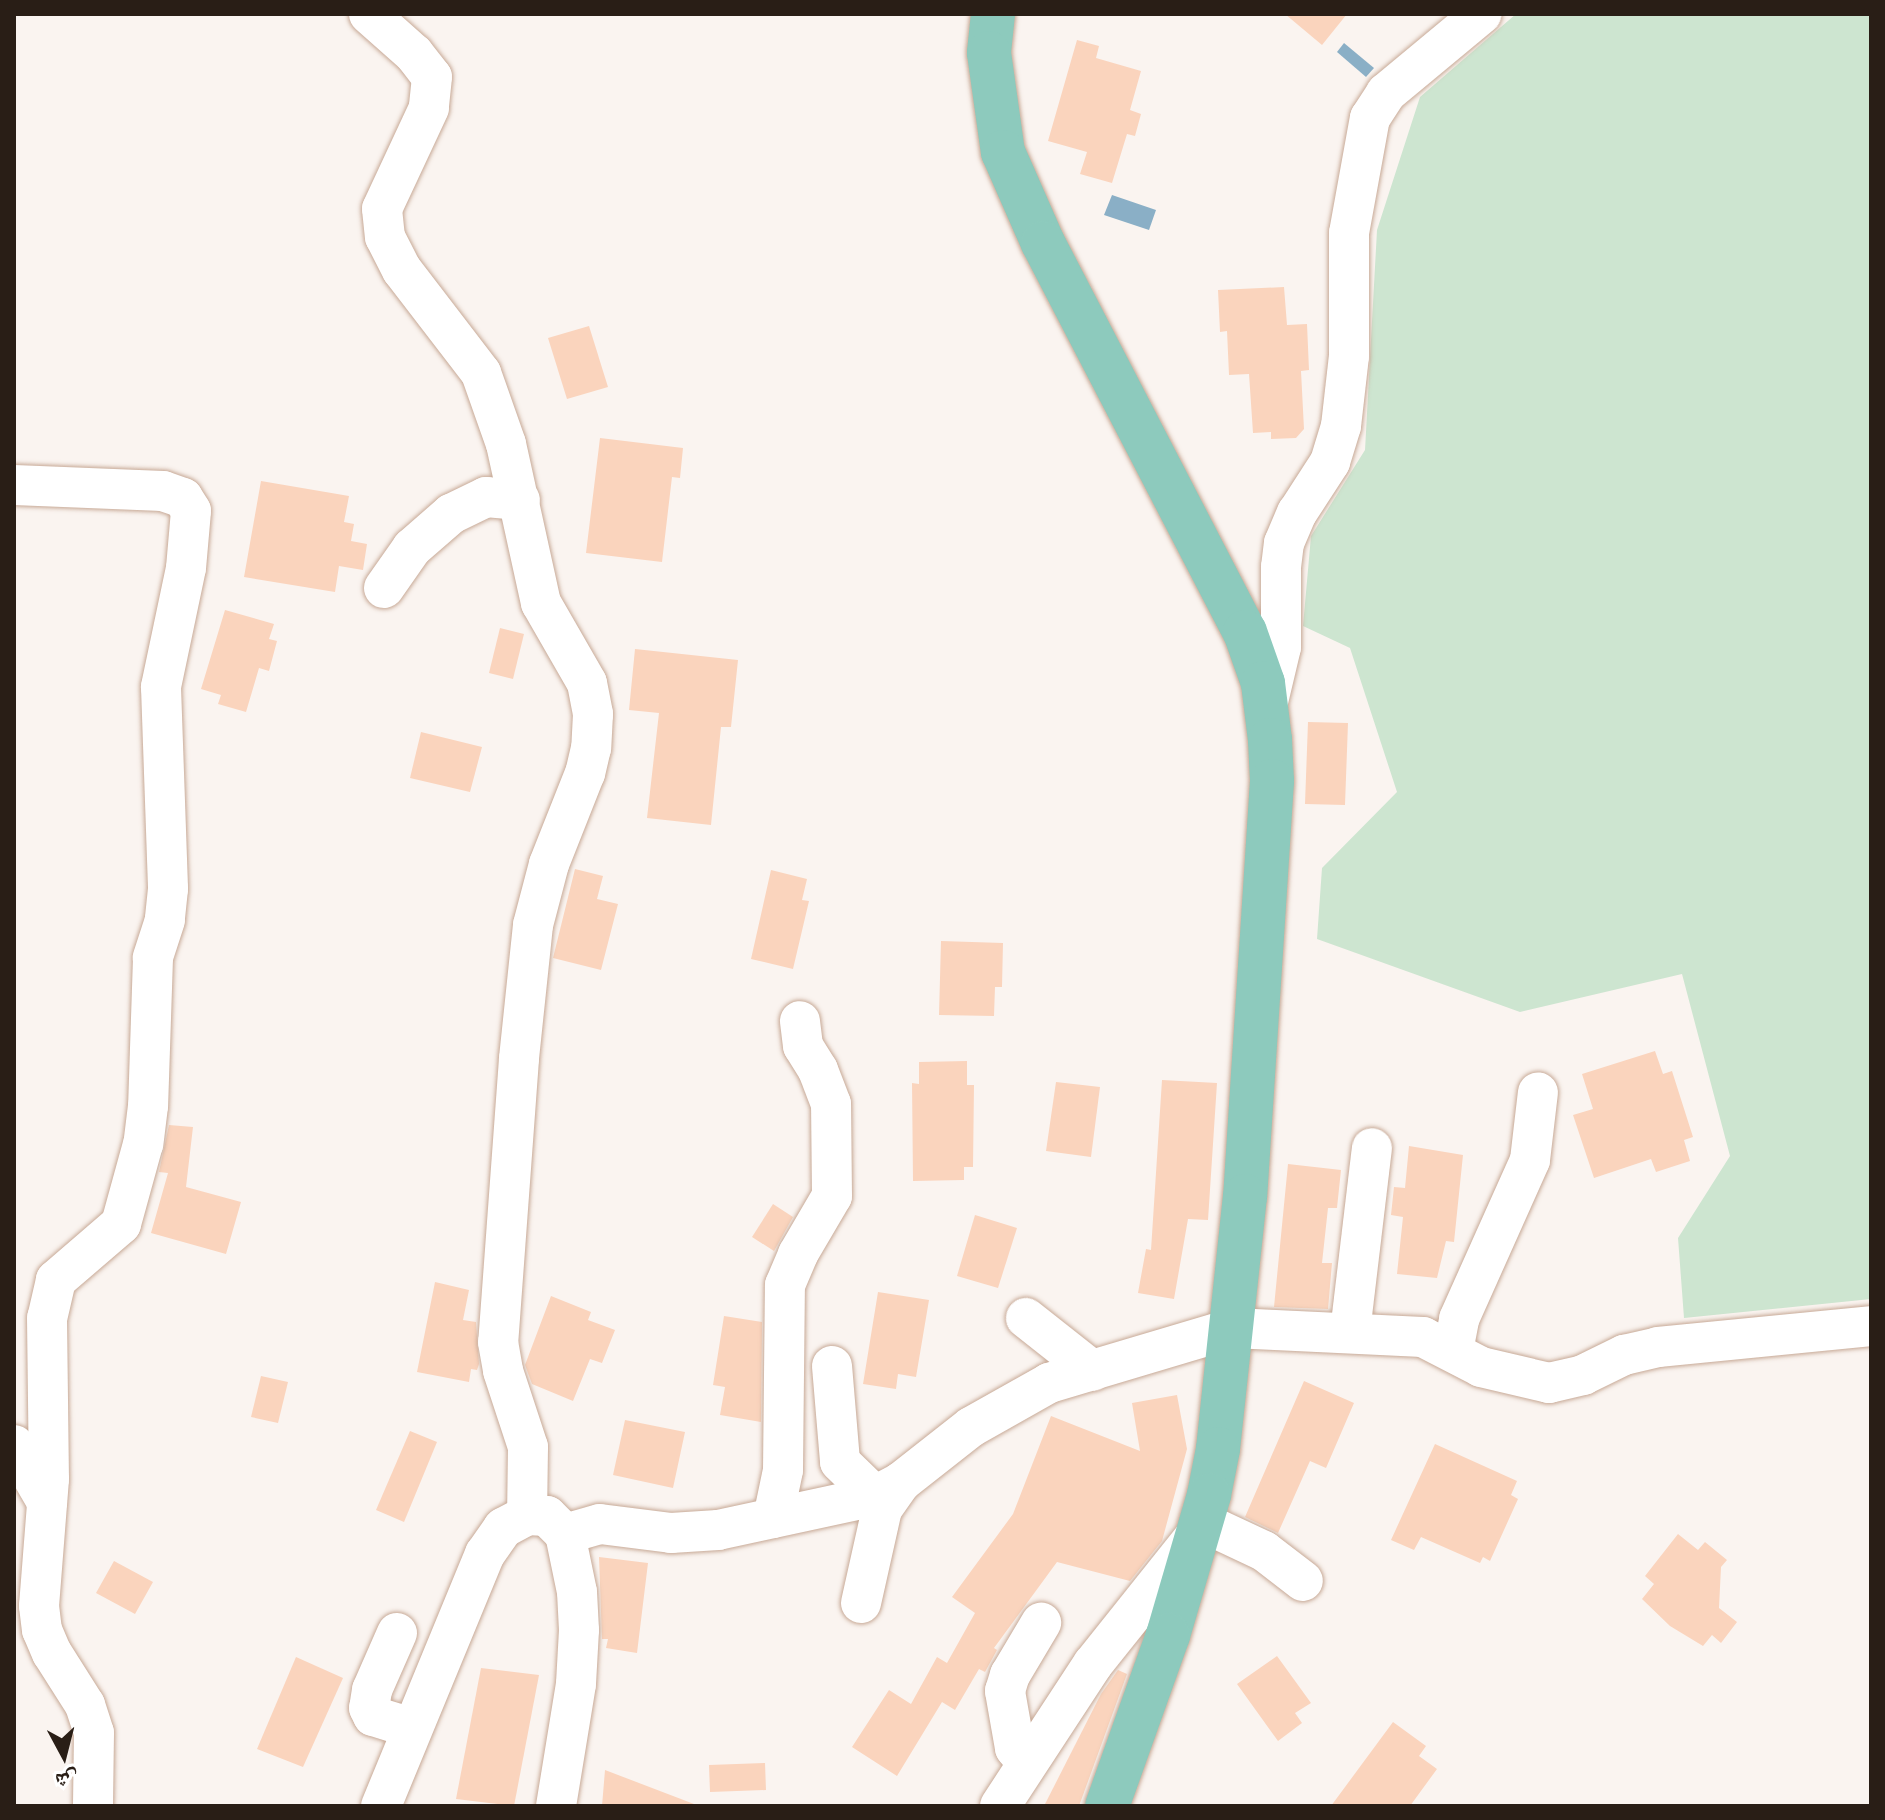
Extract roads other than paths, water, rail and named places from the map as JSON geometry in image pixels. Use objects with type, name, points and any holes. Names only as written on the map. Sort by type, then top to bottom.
[{"type":"main road","points":[[993,14],[989,53],[993,105],[1008,165],[1043,243],[1245,632],[1263,683],[1272,781],[1233,1328],[1218,1449],[1200,1527],[1168,1635],[1107,1806]]},
{"type":"street","points":[[369,14],[414,54],[432,77],[429,108],[382,209],[385,237],[402,270],[481,373],[506,444],[541,603],[587,683],[593,714],[591,748],[585,773],[549,864],[533,925],[519,1059],[498,1342],[503,1371],[528,1447],[527,1515]]},
{"type":"street","points":[[1266,710],[1281,647],[1284,543],[1297,513],[1330,462],[1341,426],[1349,356],[1349,233],[1370,118],[1386,93],[1481,14]]},
{"type":"street","points":[[14,485],[163,491],[183,498],[191,511],[184,582],[161,687],[168,889],[165,920],[153,958],[147,1118],[121,1224],[70,1265],[56,1280],[50,1298],[47,1502],[39,1606],[42,1630],[52,1653],[85,1705],[94,1733],[93,1806]]},
{"type":"street","points":[[384,588],[412,548],[451,514],[486,497],[520,500]]},
{"type":"street","points":[[773,1518],[783,1470],[785,1285],[798,1254],[832,1196],[831,1104],[818,1070],[803,1046],[800,1021]]},
{"type":"street","points":[[1453,1351],[1459,1319],[1530,1160],[1538,1092]]},
{"type":"street","points":[[1337,1342],[1372,1148]]},
{"type":"street","points":[[1026,1318],[1093,1371]]},
{"type":"street","points":[[565,1534],[600,1524],[671,1533],[695,1532],[773,1518],[888,1489],[971,1427],[1049,1383],[1233,1328],[1337,1342],[1423,1337],[1481,1367],[1549,1383],[1583,1375],[1624,1355],[1658,1347],[1871,1326]]},
{"type":"street","points":[[832,1366],[840,1462],[888,1489]]},
{"type":"street","points":[[14,1445],[47,1502]]},
{"type":"street","points":[[861,1603],[888,1489]]},
{"type":"street","points":[[381,1806],[485,1554],[503,1528],[527,1515],[547,1516],[565,1534],[573,1562],[579,1630],[576,1684],[556,1806]]},
{"type":"street","points":[[1000,1806],[1093,1664],[1200,1527],[1264,1551],[1303,1581]]},
{"type":"street","points":[[1026,1762],[1015,1748],[1005,1691],[1010,1675],[1041,1623]]},
{"type":"street","points":[[397,1633],[372,1690],[369,1708],[373,1716],[412,1728]]},
{"type":"water","points":[[1344,43],[1374,68],[1366,77],[1337,52]]},
{"type":"water","points":[[1112,195],[1156,210],[1149,230],[1104,215]]}]
